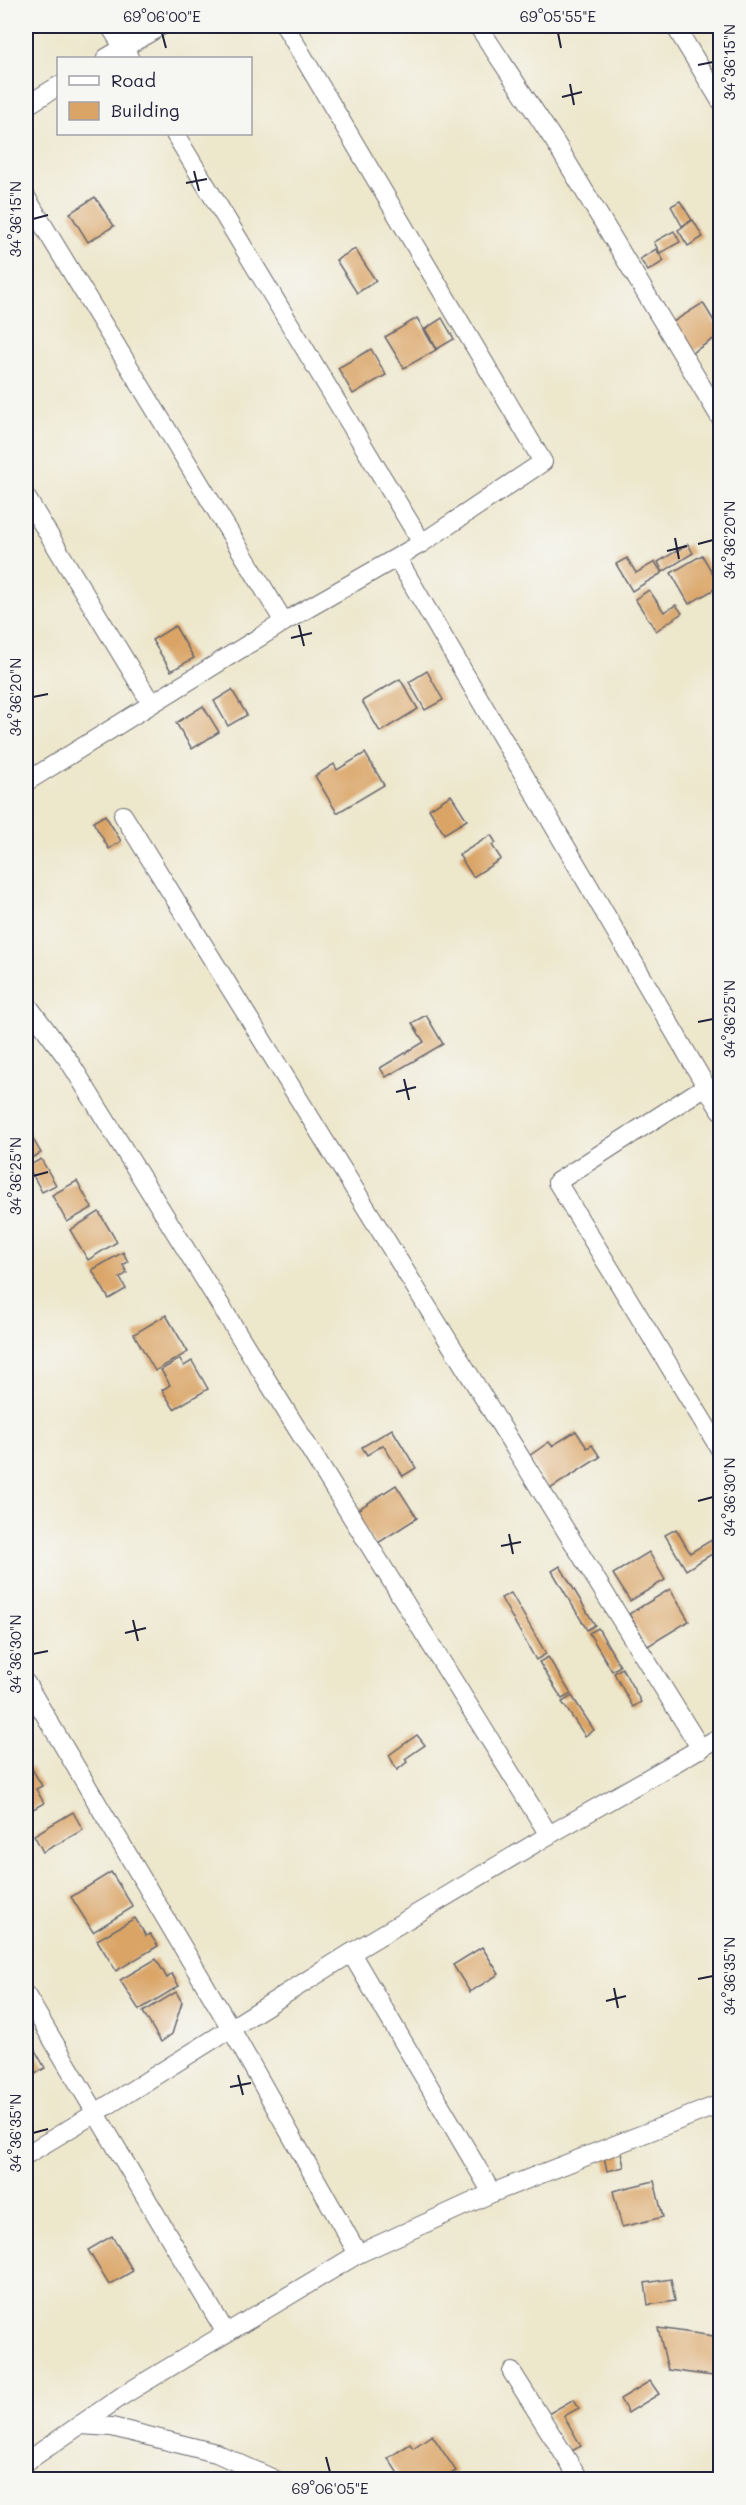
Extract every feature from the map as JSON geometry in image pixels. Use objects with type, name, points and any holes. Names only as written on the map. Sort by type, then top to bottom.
[{"type":"street","points":[[110,26],[127,53]]},
{"type":"street","points":[[110,57],[127,53],[161,26]]},
{"type":"street","points":[[26,782],[284,622],[422,543],[543,462],[285,26]]},
{"type":"street","points":[[478,26],[555,142],[720,417]]},
{"type":"street","points":[[675,26],[720,100]]},
{"type":"street","points":[[26,106],[57,87]]},
{"type":"street","points":[[176,135],[422,543]]},
{"type":"street","points":[[26,197],[284,622]]},
{"type":"street","points":[[26,497],[152,703]]},
{"type":"street","points":[[397,558],[720,1110]]},
{"type":"street","points":[[123,814],[701,1749]]},
{"type":"street","points":[[26,1003],[69,1061],[549,1835]]},
{"type":"street","points":[[706,1086],[557,1182],[720,1449]]},
{"type":"street","points":[[26,1683],[230,2027],[358,2254]]},
{"type":"street","points":[[26,2155],[351,1953],[549,1835],[720,1737]]},
{"type":"street","points":[[351,1953],[492,2193]]},
{"type":"street","points":[[26,1995],[94,2114],[226,2333]]},
{"type":"street","points":[[26,2462],[125,2394],[358,2254],[492,2193],[720,2104]]},
{"type":"street","points":[[512,2372],[580,2480]]},
{"type":"street","points":[[80,2425],[112,2427],[216,2453],[276,2480]]},
{"type":"building","points":[[95,197],[114,226],[88,242],[70,213]]},
{"type":"building","points":[[680,201],[692,220],[682,226],[671,206]]},
{"type":"building","points":[[693,220],[703,237],[688,246],[678,230]]},
{"type":"building","points":[[674,231],[680,242],[660,253],[654,242]]},
{"type":"building","points":[[355,249],[376,281],[357,293],[336,260]]},
{"type":"building","points":[[656,249],[664,261],[648,271],[640,259]]},
{"type":"building","points":[[703,303],[720,331],[720,335],[690,354],[671,323]]},
{"type":"building","points":[[417,318],[436,350],[404,368],[385,337]]},
{"type":"building","points":[[442,318],[454,339],[437,349],[425,329]]},
{"type":"building","points":[[371,349],[386,375],[353,394],[338,368]]},
{"type":"building","points":[[688,544],[693,553],[663,572],[658,562]]},
{"type":"building","points":[[702,555],[720,586],[689,604],[671,573]]},
{"type":"building","points":[[627,558],[636,573],[655,562],[662,573],[632,591],[616,564]]},
{"type":"building","points":[[649,590],[664,612],[676,605],[682,613],[656,631],[635,599]]},
{"type":"building","points":[[175,626],[194,658],[171,671],[152,640]]},
{"type":"building","points":[[427,671],[443,700],[425,710],[409,682]]},
{"type":"building","points":[[400,679],[418,709],[380,732],[362,701]]},
{"type":"building","points":[[232,690],[247,715],[228,726],[214,701]]},
{"type":"building","points":[[203,706],[219,732],[192,749],[176,723]]},
{"type":"building","points":[[365,753],[384,785],[337,813],[315,776],[334,764],[337,770]]},
{"type":"building","points":[[451,795],[467,820],[444,834],[429,809]]},
{"type":"building","points":[[105,815],[121,841],[109,849],[93,822]]},
{"type":"building","points":[[491,835],[496,843],[492,845],[501,859],[473,877],[459,855]]},
{"type":"building","points":[[426,1015],[443,1044],[386,1077],[380,1068],[424,1042],[412,1023]]},
{"type":"building","points":[[26,1127],[41,1153],[26,1161]]},
{"type":"building","points":[[41,1159],[56,1185],[42,1192],[28,1166]]},
{"type":"building","points":[[77,1181],[92,1208],[67,1222],[52,1195]]},
{"type":"building","points":[[99,1212],[117,1242],[88,1260],[70,1230]]},
{"type":"building","points":[[123,1252],[128,1262],[123,1265],[127,1273],[120,1278],[126,1289],[109,1299],[92,1270]]},
{"type":"building","points":[[166,1315],[188,1352],[155,1371],[134,1334]]},
{"type":"building","points":[[180,1359],[184,1366],[192,1361],[208,1389],[174,1409],[162,1390],[170,1385],[161,1370]]},
{"type":"building","points":[[392,1429],[416,1468],[403,1476],[383,1445],[367,1455],[362,1447]]},
{"type":"building","points":[[576,1431],[587,1448],[592,1445],[600,1457],[550,1489],[529,1456],[549,1442],[552,1446]]},
{"type":"building","points":[[396,1485],[417,1518],[375,1545],[354,1512]]},
{"type":"building","points":[[676,1529],[690,1553],[720,1535],[720,1549],[686,1570],[665,1535]]},
{"type":"building","points":[[649,1552],[665,1580],[630,1601],[613,1574]]},
{"type":"building","points":[[560,1566],[595,1625],[587,1630],[552,1571]]},
{"type":"building","points":[[670,1589],[689,1621],[648,1646],[629,1614]]},
{"type":"building","points":[[511,1593],[546,1654],[536,1660],[501,1598]]},
{"type":"building","points":[[598,1628],[620,1666],[612,1671],[589,1633]]},
{"type":"building","points":[[548,1657],[571,1694],[562,1699],[539,1662]]},
{"type":"building","points":[[622,1668],[641,1702],[633,1707],[614,1673]]},
{"type":"building","points":[[572,1696],[594,1730],[585,1736],[562,1702]]},
{"type":"building","points":[[417,1735],[425,1745],[405,1759],[407,1762],[397,1770],[389,1755]]},
{"type":"building","points":[[31,1767],[42,1786],[36,1789],[44,1803],[26,1813],[26,1770]]},
{"type":"building","points":[[73,1812],[83,1830],[43,1852],[34,1835]]},
{"type":"building","points":[[111,1872],[133,1907],[93,1932],[71,1897]]},
{"type":"building","points":[[135,1918],[146,1936],[150,1934],[158,1946],[116,1971],[97,1940]]},
{"type":"building","points":[[482,1947],[499,1974],[470,1992],[453,1965]]},
{"type":"building","points":[[156,1959],[167,1978],[172,1974],[179,1986],[139,2010],[120,1980]]},
{"type":"building","points":[[176,1992],[182,2002],[172,2034],[161,2042],[143,2012]]},
{"type":"building","points":[[26,2034],[45,2068],[26,2080]]},
{"type":"building","points":[[621,2152],[624,2167],[607,2171],[604,2156]]},
{"type":"building","points":[[654,2181],[663,2217],[622,2227],[613,2191]]},
{"type":"building","points":[[112,2236],[133,2271],[109,2285],[88,2250]]},
{"type":"building","points":[[671,2279],[675,2301],[648,2305],[645,2283]]},
{"type":"building","points":[[658,2328],[720,2337],[720,2377],[668,2370]]},
{"type":"building","points":[[650,2381],[659,2394],[628,2413],[620,2399]]},
{"type":"building","points":[[574,2399],[579,2408],[564,2416],[581,2446],[570,2452],[548,2414]]},
{"type":"building","points":[[432,2435],[456,2471],[442,2480],[402,2480],[388,2458],[410,2444],[413,2448]]}]
